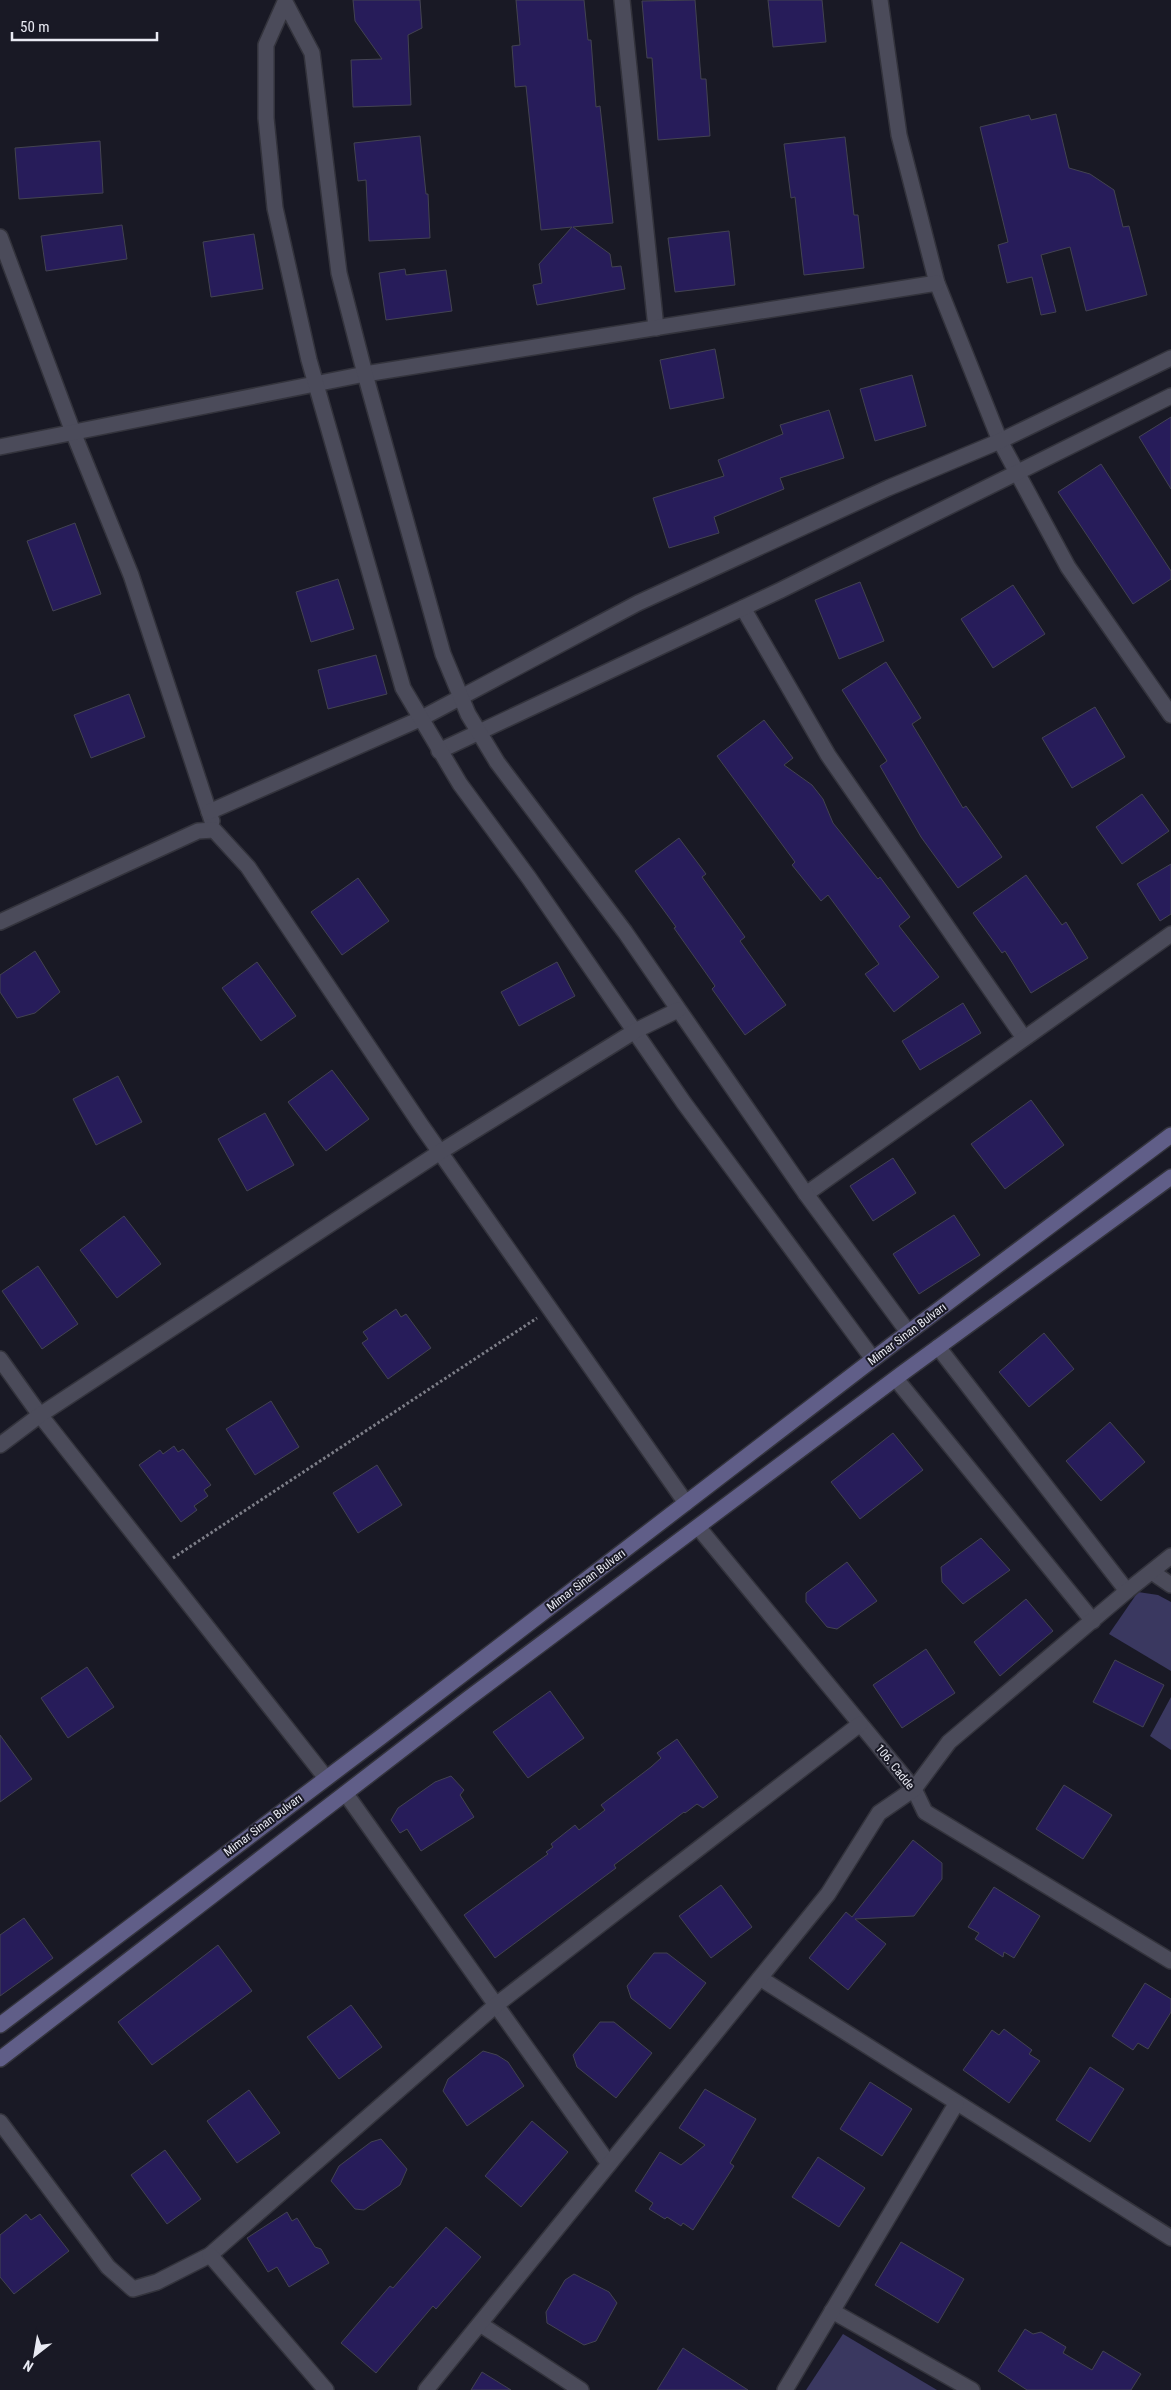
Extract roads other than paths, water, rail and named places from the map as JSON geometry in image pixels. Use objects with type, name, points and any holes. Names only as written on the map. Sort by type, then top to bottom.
[{"type":"main road","name":"Mimar Sinan Bulvarı","points":[[0,2025],[908,1332],[1171,1135]]},
{"type":"main road","name":"Mimar Sinan Bulvarı","points":[[0,2059],[698,1527],[1171,1177]]},
{"type":"street","points":[[622,0],[656,328]]},
{"type":"street","points":[[880,0],[900,135],[937,283],[1000,442],[1068,567],[1171,715]]},
{"type":"street","points":[[286,1],[312,53],[339,273],[365,374],[444,654],[461,696],[479,733],[497,762],[625,932],[806,1194],[908,1332]]},
{"type":"street","points":[[286,1],[266,45],[266,118],[275,208],[316,384],[403,688],[460,784],[529,878],[684,1103],[873,1359]]},
{"type":"street","points":[[0,237],[73,432],[131,575],[214,830],[248,867],[440,1152],[686,1503]]},
{"type":"street","points":[[0,447],[365,374],[937,283]]},
{"type":"street","points":[[209,812],[420,719],[638,603],[888,488],[1000,442],[1171,358]]},
{"type":"street","points":[[439,751],[743,608],[1171,396]]},
{"type":"street","points":[[743,608],[828,755],[1024,1038]]},
{"type":"street","points":[[0,922],[198,831],[214,830]]},
{"type":"street","points":[[806,1194],[1171,934]]},
{"type":"street","points":[[0,1445],[40,1415],[440,1152],[635,1031],[678,1010]]},
{"type":"street","points":[[938,1348],[1127,1591]]},
{"type":"street","points":[[0,1359],[40,1415],[326,1778]]},
{"type":"street","points":[[896,1379],[1093,1621]]},
{"type":"street","name":"106. Cadde","points":[[698,1527],[914,1789],[925,1812],[1171,1961]]},
{"type":"street","points":[[426,2390],[828,1894],[880,1813],[914,1789],[949,1742],[1171,1556]]},
{"type":"street","points":[[1152,1572],[1171,1585]]},
{"type":"street","points":[[0,2122],[108,2267],[133,2289],[157,2282],[210,2255],[496,2005],[860,1724]]},
{"type":"street","points":[[346,1794],[609,2164]]},
{"type":"street","points":[[760,1978],[956,2104],[1171,2238]]},
{"type":"street","points":[[785,2390],[956,2104]]},
{"type":"street","points":[[210,2255],[326,2390]]},
{"type":"street","points":[[832,2311],[972,2390]]},
{"type":"street","points":[[480,2324],[581,2390]]}]
